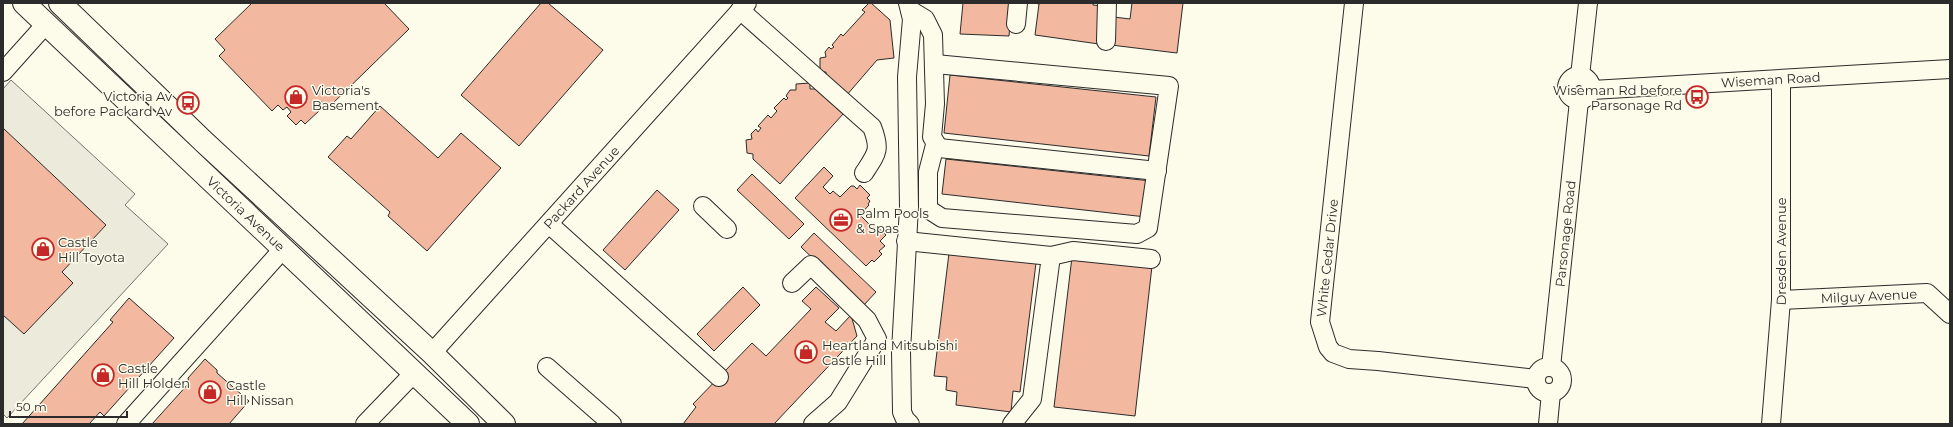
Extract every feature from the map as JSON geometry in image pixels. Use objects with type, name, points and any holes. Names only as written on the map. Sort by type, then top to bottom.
[{"type":"main road","name":"Victoria Avenue","points":[[24,3],[415,372],[468,424]]},
{"type":"main road","name":"Victoria Avenue","points":[[60,3],[204,141],[432,353],[504,424]]},
{"type":"main road","points":[[188,158],[204,141]]},
{"type":"main road","points":[[284,248],[300,230]]},
{"type":"main road","name":"Packard Avenue","points":[[415,372],[432,353]]},
{"type":"street","points":[[1016,24],[1018,3]]},
{"type":"street","points":[[1106,41],[1107,3]]},
{"type":"street","name":"White Cedar Drive","points":[[1354,3],[1320,322],[1328,347],[1333,353],[1349,359],[1378,360],[1536,379]]},
{"type":"street","points":[[1585,95],[1587,79],[1580,76],[1588,3]]},
{"type":"street","points":[[743,6],[872,126],[878,142],[877,148],[876,153],[864,173]]},
{"type":"street","name":"Packard Avenue","points":[[432,353],[743,6]]},
{"type":"street","points":[[909,7],[921,15],[932,29],[935,64],[932,138],[935,145],[939,148],[1153,170]]},
{"type":"street","points":[[909,7],[912,19],[907,77],[909,207],[901,351],[902,412],[905,419],[910,424]]},
{"type":"street","points":[[3,72],[46,24]]},
{"type":"street","points":[[935,64],[1169,86],[1153,170],[1148,228],[1137,234],[942,218],[928,209],[928,172],[935,145]]},
{"type":"street","name":"Wiseman Road","points":[[1585,95],[1781,79],[1950,69]]},
{"type":"street","name":"Dresden Avenue","points":[[1771,424],[1781,300],[1781,79]]},
{"type":"street","name":"Parsonage Road","points":[[1551,367],[1585,95]]},
{"type":"street","points":[[703,206],[727,229]]},
{"type":"street","points":[[549,224],[719,377]]},
{"type":"street","points":[[906,241],[1051,256],[1072,251],[1151,259]]},
{"type":"street","points":[[126,424],[284,248]]},
{"type":"street","points":[[1012,424],[1032,400],[1051,256]]},
{"type":"street","points":[[792,283],[811,265],[867,320],[876,339],[838,402],[813,424]]},
{"type":"street","name":"Milguy Avenue","points":[[1781,300],[1927,293],[1950,314]]},
{"type":"street","points":[[547,367],[612,424]]},
{"type":"street","points":[[1551,367],[1559,371],[1562,380],[1561,387],[1551,393],[1540,389],[1536,379],[1541,370],[1551,367]]},
{"type":"street","points":[[365,424],[415,372]]},
{"type":"street","points":[[1548,424],[1551,393]]},
{"type":"shaded area","points":[[11,80],[135,194],[125,205],[168,244],[7,418],[3,414],[3,89]]},
{"type":"building","points":[[252,3],[384,3],[409,29],[328,108],[321,101],[316,105],[320,110],[305,124],[301,120],[296,125],[287,116],[291,112],[287,107],[283,110],[278,105],[272,111],[219,56],[225,50],[215,39]]},
{"type":"building","points":[[541,3],[548,3],[603,50],[519,146],[461,95]]},
{"type":"building","points":[[869,3],[871,3],[890,20],[894,58],[877,60],[846,96],[826,77],[826,72],[820,72],[820,58],[826,57],[825,52],[829,47],[831,49],[834,47],[832,45],[841,34],[843,36],[865,12],[862,10]]},
{"type":"building","points":[[963,3],[1012,3],[1009,36],[960,34]]},
{"type":"building","points":[[1034,3],[1093,3],[1093,5],[1104,6],[1099,44],[1035,35],[1039,4]]},
{"type":"building","points":[[1132,3],[1183,3],[1177,53],[1111,45],[1114,17],[1130,19]]},
{"type":"building","points":[[950,75],[1156,97],[1149,156],[944,133]]},
{"type":"building","points":[[810,83],[810,89],[815,89],[843,114],[780,184],[753,159],[753,154],[747,153],[746,140],[752,139],[751,134],[756,129],[758,132],[761,128],[758,126],[768,115],[771,118],[777,111],[774,108],[784,98],[786,100],[788,98],[786,96],[790,90],[796,90],[796,84]]},
{"type":"building","points":[[380,106],[438,158],[461,133],[501,168],[427,251],[388,216],[390,212],[328,157],[347,136],[351,139]]},
{"type":"building","name":"Castle Hill Toyota","points":[[3,128],[106,225],[62,272],[73,283],[24,334],[3,315]]},
{"type":"building","points":[[946,159],[1151,181],[1146,217],[942,194]]},
{"type":"building","name":"Palm Pools & Spas","points":[[824,167],[833,176],[823,187],[830,194],[833,191],[840,197],[851,186],[854,186],[857,189],[860,185],[870,195],[867,198],[870,201],[868,204],[869,205],[860,215],[873,228],[875,225],[886,235],[880,241],[885,246],[879,251],[882,254],[874,262],[872,260],[866,266],[795,198]]},
{"type":"building","points":[[752,174],[804,224],[789,239],[737,190]]},
{"type":"building","points":[[657,190],[679,210],[625,270],[603,250]]},
{"type":"building","points":[[814,233],[876,292],[863,306],[801,247]]},
{"type":"building","points":[[949,253],[1036,263],[1020,392],[1013,391],[1011,412],[956,405],[957,392],[946,390],[947,377],[934,376]]},
{"type":"building","points":[[1072,257],[1152,266],[1135,416],[1054,407]]},
{"type":"building","points":[[743,287],[760,305],[714,351],[697,334]]},
{"type":"building","name":"Heartland Mitsubishi Castle Hill","points":[[816,287],[839,308],[825,322],[836,331],[851,315],[857,336],[774,424],[683,424],[696,407],[693,404],[752,343],[766,356],[811,309],[802,301]]},
{"type":"building","name":"Castle Hill Holden","points":[[129,298],[174,338],[104,416],[100,412],[89,424],[22,424],[113,322],[110,320]]},
{"type":"building","name":"Castle Hill Nissan","points":[[205,359],[217,370],[217,373],[249,401],[229,424],[152,424],[189,383],[188,378]]},
{"type":"place","name":"Victoria's Basement","points":[[296,97]]},
{"type":"place","name":"Wiseman Rd before Parsonage Rd","points":[[1697,97]]},
{"type":"place","name":"Victoria Av before Packard Av","points":[[188,103]]},
{"type":"place","name":"Palm Pools & Spas","points":[[841,220]]},
{"type":"place","name":"Castle Hill Toyota","points":[[43,249]]},
{"type":"place","name":"Heartland Mitsubishi Castle Hill","points":[[806,352]]},
{"type":"place","name":"Castle Hill Holden","points":[[103,375]]},
{"type":"place","name":"Castle Hill Nissan","points":[[210,392]]}]
